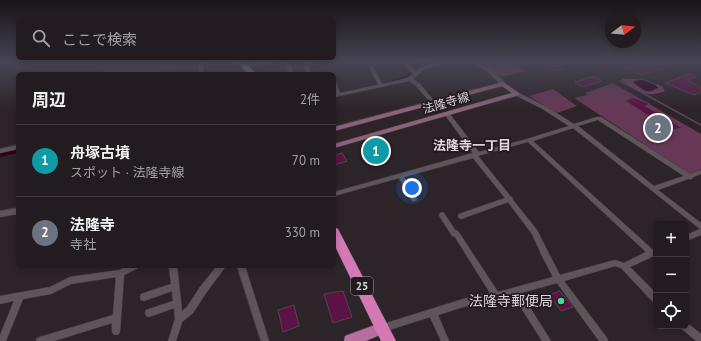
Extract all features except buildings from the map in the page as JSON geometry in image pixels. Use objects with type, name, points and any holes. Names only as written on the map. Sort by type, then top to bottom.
[{"type":"highway","name":"25","points":[[336,236],[389,341]]},
{"type":"main road","points":[[503,84],[517,94]]},
{"type":"main road","name":"法隆寺線","points":[[336,128],[503,84]]},
{"type":"main road","name":"法隆寺線","points":[[336,145],[517,94]]},
{"type":"main road","points":[[350,341],[383,328]]},
{"type":"street","points":[[377,78],[381,85]]},
{"type":"street","points":[[497,78],[503,84]]},
{"type":"street","points":[[337,94],[410,79],[418,85],[433,102]]},
{"type":"street","points":[[517,94],[543,107],[574,126],[701,227]]},
{"type":"street","points":[[447,114],[495,184],[510,199],[535,232],[544,254],[604,341]]},
{"type":"street","points":[[336,193],[529,140],[599,118],[690,177]]},
{"type":"street","points":[[529,140],[653,252]]},
{"type":"street","points":[[0,151],[16,147]]},
{"type":"street","points":[[654,189],[701,172]]},
{"type":"street","points":[[401,176],[414,199]]},
{"type":"street","points":[[461,216],[473,215],[510,199]]},
{"type":"street","points":[[0,214],[16,211]]},
{"type":"street","points":[[442,214],[454,234],[456,233],[496,296]]},
{"type":"street","points":[[689,237],[701,232]]},
{"type":"street","points":[[624,266],[653,253]]},
{"type":"street","points":[[383,328],[432,312],[560,279],[607,264],[615,263],[624,266],[653,296]]},
{"type":"street","points":[[0,300],[51,290],[70,281],[120,273],[131,268]]},
{"type":"street","points":[[172,341],[179,319],[173,268]]},
{"type":"street","points":[[179,319],[190,310],[203,290],[220,268]]},
{"type":"street","points":[[242,268],[265,341]]},
{"type":"street","points":[[116,331],[120,273]]},
{"type":"street","points":[[144,297],[175,286]]},
{"type":"street","points":[[515,291],[547,341]]},
{"type":"street","points":[[2,341],[20,296]]},
{"type":"street","points":[[149,313],[177,303]]},
{"type":"street","points":[[432,312],[445,341]]},
{"type":"street","points":[[40,341],[117,318]]},
{"type":"street","points":[[688,329],[701,340]]},
{"type":"shaded area","points":[[622,79],[636,79],[637,80],[633,81],[646,92],[657,84],[662,86],[665,91],[652,94],[642,93]]},
{"type":"shaded area","points":[[642,79],[655,84],[659,88],[650,92],[642,90],[633,83],[633,81]]},
{"type":"shaded area","points":[[613,83],[701,134],[701,169],[690,174],[574,98],[587,95],[585,93]]},
{"type":"shaded area","points":[[553,89],[577,106],[557,113],[529,96]]},
{"type":"waterway","points":[[388,83],[408,78]]},
{"type":"waterway","points":[[621,81],[701,125]]},
{"type":"waterway","points":[[0,153],[16,150]]},
{"type":"place","name":"法隆寺","points":[[658,128]]},
{"type":"place","name":"舟塚古墳","points":[[376,151]]},
{"type":"place","name":"法隆寺郵便局","points":[[561,301]]},
{"type":"district","name":"法隆寺一丁目","points":[[472,145]]}]
